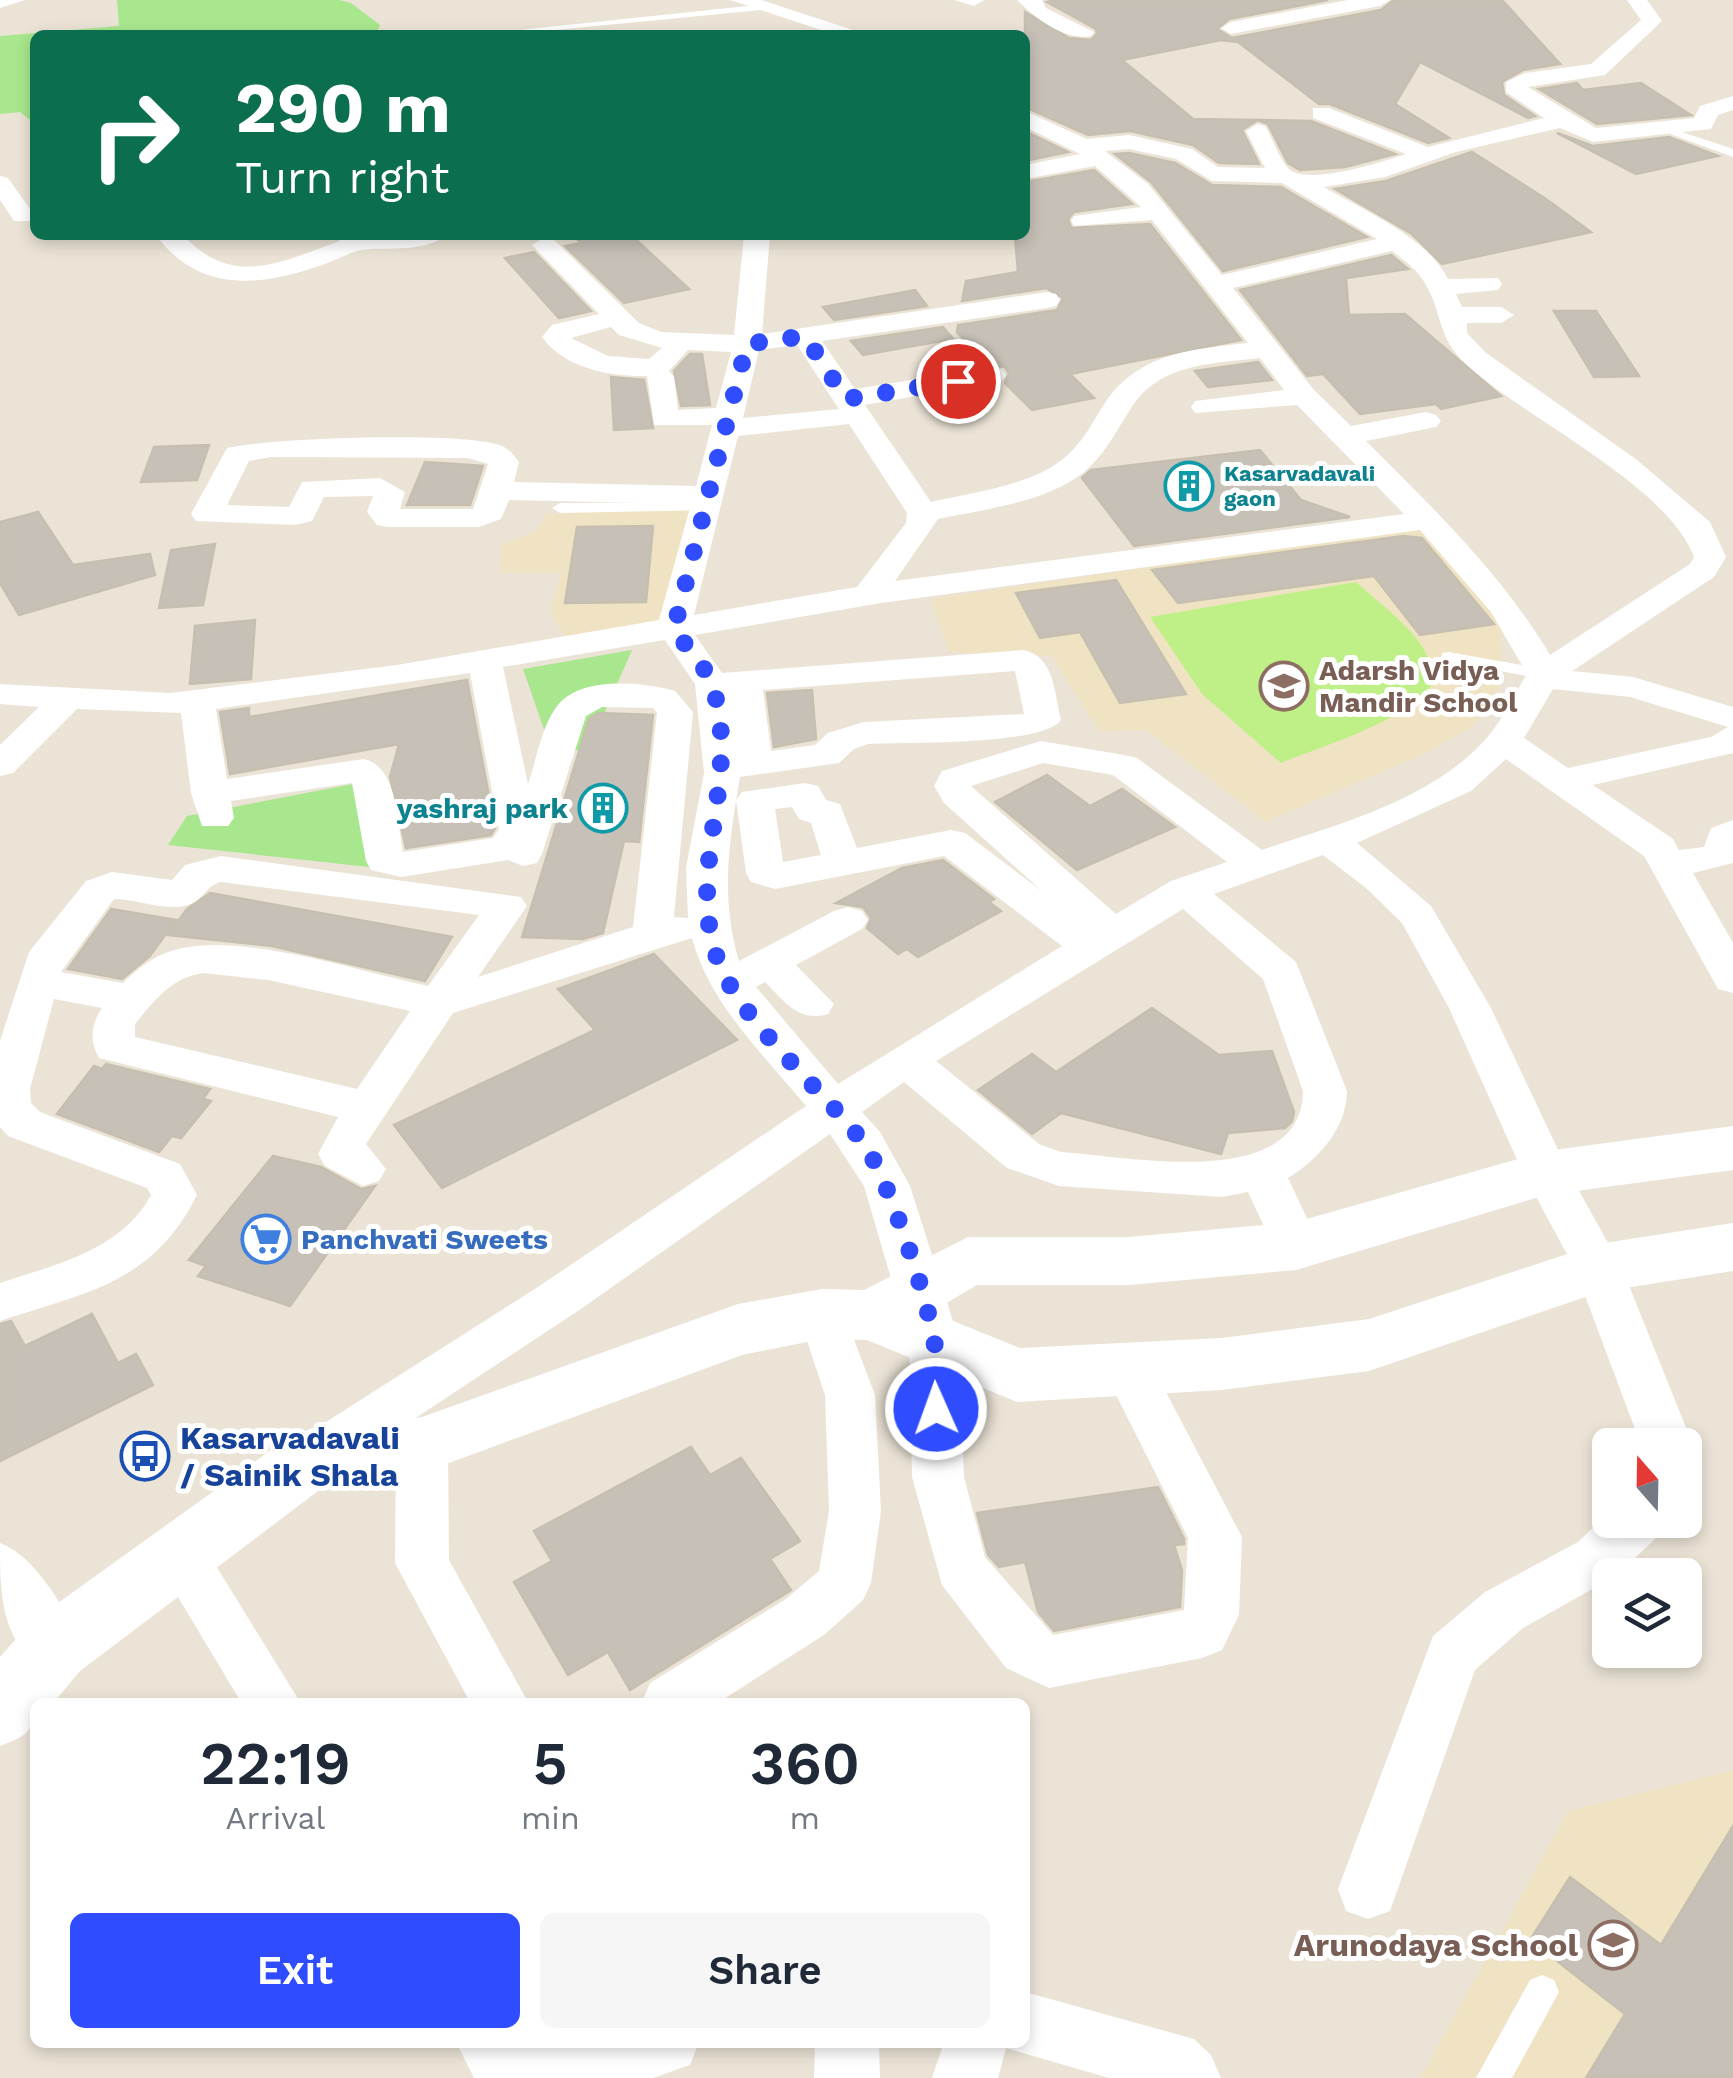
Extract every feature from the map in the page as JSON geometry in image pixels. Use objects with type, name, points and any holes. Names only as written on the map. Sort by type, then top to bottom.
[{"type":"street","points":[[0,2],[16,0]]},
{"type":"street","points":[[758,7],[800,6],[800,0]]},
{"type":"street","points":[[964,0],[974,0]]},
{"type":"street","points":[[1027,0],[1036,5],[1035,11],[1084,32]]},
{"type":"street","points":[[1231,28],[1380,0]]},
{"type":"street","points":[[1637,0],[1652,20],[1597,70],[1517,82],[1514,87],[1562,121],[1601,135],[1703,124],[1708,111],[1733,104]]},
{"type":"street","points":[[758,7],[840,30]]},
{"type":"street","points":[[1020,30],[1057,21]]},
{"type":"street","points":[[1321,113],[1426,154]]},
{"type":"street","points":[[1030,121],[1092,152],[1140,190],[1304,396],[1428,520],[1505,608],[1544,674],[1564,681],[1633,687],[1733,718]]},
{"type":"street","points":[[1030,171],[1129,142],[1184,154],[1212,174],[1293,179],[1377,172],[1426,154],[1562,121]]},
{"type":"street","points":[[0,1567],[22,1676],[302,1464],[558,1299],[905,1060],[1185,890],[1369,826],[1458,782],[1504,741],[1544,674],[1703,570],[1710,558],[1698,529],[1640,478],[1475,358],[1454,335],[1447,301],[1432,271],[1397,242],[1293,179],[1257,131]]},
{"type":"street","points":[[0,182],[19,216]]},
{"type":"street","points":[[1082,222],[1158,212]]},
{"type":"street","points":[[174,240],[196,266],[239,277],[347,240]]},
{"type":"street","points":[[674,629],[747,344],[757,240]]},
{"type":"street","points":[[1214,285],[1397,242]]},
{"type":"street","points":[[544,244],[639,335],[680,341],[747,344],[1047,300]]},
{"type":"street","points":[[1447,301],[1489,284]]},
{"type":"street","points":[[1447,301],[1501,315]]},
{"type":"street","points":[[617,317],[562,332],[556,336],[558,343],[572,355],[644,369],[665,362],[680,341]]},
{"type":"street","points":[[805,336],[843,409],[923,513],[921,524],[868,595]]},
{"type":"street","points":[[923,513],[1024,488],[1065,472],[1085,455],[1145,374],[1196,359],[1269,349]]},
{"type":"street","points":[[660,377],[664,418],[727,422],[843,409],[992,375]]},
{"type":"street","points":[[1205,407],[1304,396]]},
{"type":"street","points":[[1344,436],[1426,422]]},
{"type":"street","points":[[271,448],[468,448],[493,453],[504,462],[497,491],[490,512],[479,518],[388,518],[382,512],[390,492],[380,487],[313,488],[301,514],[295,516],[212,516],[207,512],[238,454],[271,448]]},
{"type":"street","points":[[497,491],[706,501]]},
{"type":"street","points":[[0,694],[170,704],[484,661],[868,595],[1428,520]]},
{"type":"street","points":[[674,629],[724,689],[739,766],[705,868],[708,923],[730,983],[864,1144],[886,1186],[887,1314],[938,1477],[961,1568],[1026,1650],[1050,1662],[1202,1632],[1211,1615],[1215,1537],[1128,1369]]},
{"type":"street","points":[[363,1169],[341,1154],[367,1108],[507,906],[570,712],[580,701],[597,696],[663,698],[1024,660],[1031,665],[1043,720],[1028,725],[864,733],[841,741],[826,755],[739,766]]},
{"type":"street","points":[[197,700],[213,808],[364,770],[369,776],[386,861],[401,865],[506,848],[518,829],[484,661]]},
{"type":"street","points":[[0,764],[69,697]]},
{"type":"street","points":[[652,934],[674,712],[663,698]]},
{"type":"street","points":[[1566,780],[1723,744],[1733,737]]},
{"type":"street","points":[[1504,741],[1566,780],[1659,848],[1733,979]]},
{"type":"street","points":[[1101,940],[957,795],[952,786],[955,779],[1042,752],[1124,766],[1256,864]]},
{"type":"street","points":[[1668,864],[1715,858],[1723,851],[1724,837],[1733,832]]},
{"type":"street","points":[[1326,840],[1380,879],[1417,916],[1470,1008],[1546,1172],[1598,1268],[1660,1428]]},
{"type":"street","points":[[842,862],[950,842],[1101,940]]},
{"type":"street","points":[[0,1302],[118,1258],[166,1216],[174,1194],[164,1176],[24,1124],[9,1108],[8,1089],[38,982],[55,944],[100,890],[112,885],[181,894],[199,874],[221,869],[507,906]]},
{"type":"street","points":[[905,1060],[1023,1156],[1059,1169],[1222,1180],[1262,1172],[1294,1153],[1318,1127],[1325,1112],[1325,1091],[1282,972],[1185,890]]},
{"type":"street","points":[[730,983],[848,920]]},
{"type":"street","points":[[367,1108],[114,1046],[114,1022],[132,998],[164,970],[186,960],[212,960],[438,1003],[512,984],[558,963],[652,934],[708,923]]},
{"type":"street","points":[[768,962],[813,1004]]},
{"type":"street","points":[[38,982],[132,998]]},
{"type":"street","points":[[302,1464],[422,1445],[738,1330],[887,1314],[968,1261],[1129,1261],[1296,1246],[1546,1172],[1733,1148]]},
{"type":"street","points":[[1262,1172],[1296,1246]]},
{"type":"street","points":[[887,1314],[1016,1374],[1222,1364],[1369,1345],[1598,1268],[1733,1247]]},
{"type":"street","points":[[676,1698],[805,1617],[844,1583],[856,1511],[850,1395],[887,1314]]},
{"type":"street","points":[[422,1445],[422,1562],[498,1698]]},
{"type":"street","points":[[1368,1889],[1453,1654],[1504,1610],[1597,1559],[1619,1538]]},
{"type":"street","points":[[181,1557],[269,1698]]},
{"type":"street","points":[[1030,2025],[1171,2062],[1188,2078]]},
{"type":"street","points":[[492,2048],[511,2078]]},
{"type":"street","points":[[847,2048],[847,2078]]},
{"type":"street","points":[[965,2078],[974,2048]]},
{"type":"street","points":[[532,2078],[645,2057]]},
{"type":"lane","points":[[524,30],[716,8],[758,7]]},
{"type":"lane","points":[[1674,132],[1733,153]]},
{"type":"lane","points":[[560,508],[706,501]]},
{"type":"lane","points":[[1448,657],[1544,674]]},
{"type":"lane","points":[[1493,2078],[1542,1992]]},
{"type":"shaded area","points":[[716,507],[678,622],[566,641],[550,610],[562,573],[499,573],[502,544],[537,531],[546,514]]},
{"type":"shaded area","name":"Adarsh Vidya Mandir School","points":[[1424,527],[1500,621],[1503,672],[1496,699],[1471,728],[1424,754],[1266,822],[1145,730],[1099,732],[1051,656],[949,652],[930,599]]},
{"type":"shaded area","name":"Arunodaya School","points":[[1733,1770],[1733,2078],[1420,2078],[1568,1811]]},
{"type":"green space","points":[[117,0],[339,0],[351,3],[380,25],[378,30],[71,30],[119,26]]},
{"type":"green space","points":[[30,33],[30,120],[20,112],[0,114],[0,36]]},
{"type":"green space","points":[[1356,582],[1417,639],[1432,667],[1434,683],[1382,722],[1281,763],[1202,694],[1150,617]]},
{"type":"green space","points":[[632,650],[589,748],[553,755],[523,669]]},
{"type":"green space","points":[[374,780],[397,870],[168,845],[187,816]]},
{"type":"building","points":[[1328,0],[1229,19],[1217,29],[1232,38],[1381,10],[1394,0],[1502,0],[1560,64],[1523,70],[1502,82],[1504,95],[1535,116],[1528,118],[1420,62],[1395,104],[1449,138],[1428,143],[1330,104],[1319,104],[1238,42],[1221,40],[1122,60],[1193,119],[1258,120],[1242,130],[1259,164],[1219,163],[1193,145],[1130,131],[1088,135],[1030,109],[1030,30],[1025,30],[1025,12],[1069,38],[1091,40],[1097,34],[1096,29],[1047,2]]},
{"type":"building","points":[[1577,83],[1583,90],[1641,83],[1691,115],[1597,124],[1539,89]]},
{"type":"building","points":[[1258,120],[1311,121],[1395,154],[1345,167],[1300,170],[1288,163],[1268,124]]},
{"type":"building","points":[[1030,133],[1068,152],[1030,160]]},
{"type":"building","points":[[1557,133],[1593,146],[1669,137],[1718,156],[1636,174]]},
{"type":"building","points":[[1472,152],[1591,232],[1442,264],[1412,234],[1335,189],[1386,181]]},
{"type":"building","points":[[1129,153],[1175,163],[1212,185],[1281,187],[1367,237],[1223,271],[1151,182],[1115,154]]},
{"type":"building","points":[[1094,170],[1132,204],[1074,212],[1068,219],[1071,228],[1150,224],[1241,340],[1070,374],[1094,398],[1032,410],[1005,383],[1009,373],[1005,367],[987,364],[957,332],[958,325],[1057,310],[1063,298],[1046,288],[962,301],[966,281],[1018,272],[1015,240],[1030,240],[1030,181]]},
{"type":"building","points":[[578,240],[636,240],[689,289],[624,303],[565,246],[581,243]]},
{"type":"building","points":[[534,252],[591,311],[559,318],[505,258]]},
{"type":"building","points":[[1391,255],[1408,269],[1346,278],[1349,315],[1405,314],[1501,396],[1441,409],[1436,404],[1360,414],[1323,374],[1307,376],[1240,290]]},
{"type":"building","points":[[915,290],[927,306],[834,320],[823,307]]},
{"type":"building","points":[[1554,311],[1596,311],[1639,376],[1594,377]]},
{"type":"building","points":[[943,327],[953,339],[863,355],[851,341]]},
{"type":"building","points":[[690,354],[702,354],[710,405],[681,406],[674,371]]},
{"type":"building","points":[[1258,362],[1272,380],[1208,387],[1195,371]]},
{"type":"building","points":[[611,377],[644,380],[653,428],[614,430]]},
{"type":"building","points":[[209,445],[197,480],[141,482],[154,447]]},
{"type":"building","name":"Kasarvadavali gaon","points":[[1260,450],[1301,500],[1350,517],[1134,546],[1082,478],[1091,470]]},
{"type":"building","points":[[425,462],[483,466],[470,505],[407,505]]},
{"type":"building","points":[[38,512],[73,565],[150,554],[155,575],[19,615],[0,583],[0,522]]},
{"type":"building","points":[[653,526],[646,602],[565,603],[577,527]]},
{"type":"building","points":[[1403,536],[1422,538],[1494,624],[1420,635],[1374,576],[1178,603],[1152,570]]},
{"type":"building","points":[[215,544],[203,605],[159,608],[171,550]]},
{"type":"building","points":[[1116,580],[1186,694],[1120,703],[1080,632],[1040,638],[1016,593]]},
{"type":"building","points":[[255,620],[251,679],[190,684],[195,626]]},
{"type":"building","points":[[467,680],[495,828],[491,835],[406,848],[390,777],[399,744],[230,774],[220,712],[249,708],[249,717]]},
{"type":"building","points":[[812,690],[816,739],[774,747],[767,693]]},
{"type":"building","name":"yashraj park","points":[[598,713],[653,715],[639,842],[624,841],[603,933],[583,939],[522,937],[589,719]]},
{"type":"building","points":[[1047,775],[1090,806],[1122,789],[1175,827],[1077,870],[995,802]]},
{"type":"building","points":[[943,860],[994,899],[989,902],[1001,911],[918,957],[907,949],[898,954],[867,928],[871,918],[863,907],[836,903],[902,868]]},
{"type":"building","points":[[210,893],[452,937],[425,981],[272,946],[168,935],[187,909]]},
{"type":"building","points":[[111,909],[176,920],[150,956],[122,979],[68,969]]},
{"type":"building","points":[[654,954],[737,1040],[442,1188],[394,1125],[595,1030],[558,989]]},
{"type":"building","points":[[1152,1008],[1219,1055],[1272,1051],[1294,1112],[1292,1121],[1285,1128],[1228,1133],[1221,1154],[1061,1113],[1032,1134],[978,1090],[1032,1054],[1056,1072]]},
{"type":"building","points":[[106,1064],[210,1089],[203,1099],[211,1101],[181,1138],[172,1136],[159,1152],[57,1114],[94,1066],[102,1069]]},
{"type":"building","name":"Panchvati Sweets","points":[[273,1156],[321,1167],[361,1189],[375,1186],[290,1306],[198,1276],[206,1266],[189,1260]]},
{"type":"building","points":[[92,1314],[118,1363],[136,1354],[153,1385],[0,1461],[0,1324],[11,1321],[25,1346]]},
{"type":"building","points":[[691,1447],[710,1475],[741,1458],[800,1541],[770,1559],[791,1590],[630,1690],[608,1652],[568,1675],[514,1582],[552,1561],[534,1531]]},
{"type":"building","points":[[1158,1487],[1184,1539],[1184,1544],[1174,1545],[1182,1570],[1180,1607],[1054,1631],[1038,1612],[1025,1562],[999,1567],[988,1555],[977,1513]]},
{"type":"building","points":[[1733,1826],[1733,2078],[1586,2078],[1625,2014],[1530,1940],[1570,1877],[1661,1945]]},
{"type":"place","name":"Kasarvadavali gaon","points":[[1189,486]]},
{"type":"place","name":"Adarsh Vidya Mandir School","points":[[1284,686]]},
{"type":"place","name":"yashraj park","points":[[603,808]]},
{"type":"place","name":"Panchvati Sweets","points":[[266,1239]]},
{"type":"place","name":"Kasarvadavali / Sainik Shala","points":[[145,1456]]},
{"type":"place","name":"Arunodaya School","points":[[1613,1945]]},
{"type":"route","points":[[936,1409],[934,1340],[886,1186],[864,1144],[753,1014],[719,963],[708,923],[705,868],[722,772],[715,702],[712,684],[674,629],[747,344],[805,336],[846,399],[958,381]]}]
